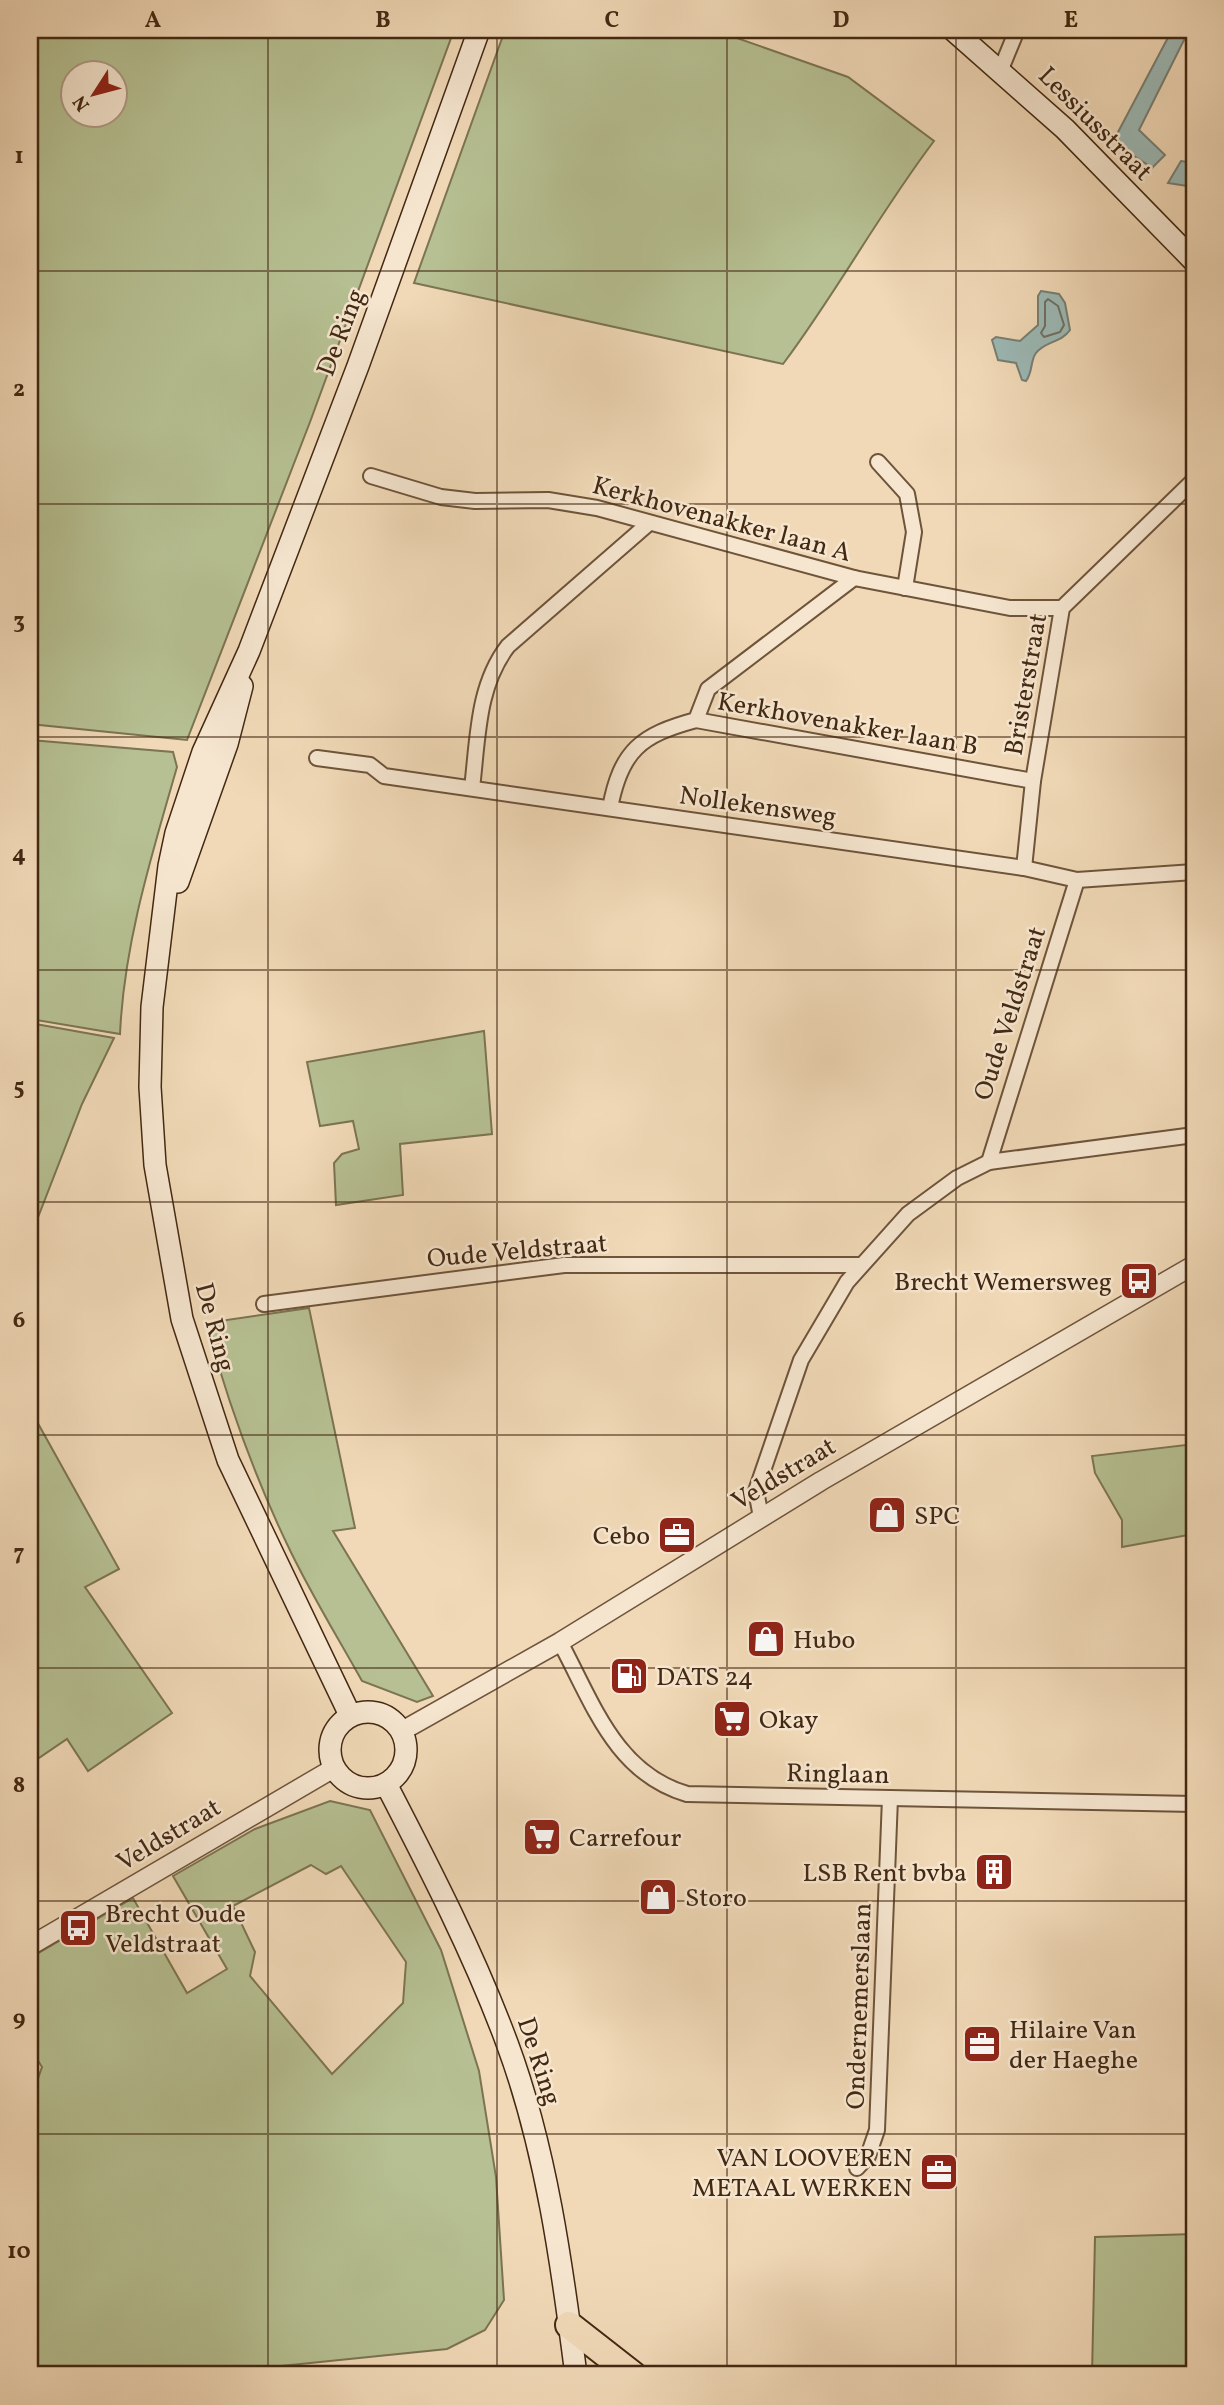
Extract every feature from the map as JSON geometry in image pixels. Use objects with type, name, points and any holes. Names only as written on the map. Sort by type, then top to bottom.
[{"type":"highway","points":[[569,2325],[633,2375]]},
{"type":"main road","name":"De Ring","points":[[351,1715],[228,1461],[183,1319],[155,1165],[150,1087],[152,1007],[169,866],[176,833],[203,752],[248,652],[439,146],[479,30]]},
{"type":"main road","name":"Lessiusstraat","points":[[953,30],[1001,69],[1065,129],[1194,261]]},
{"type":"main road","points":[[372,1711],[383,1714],[402,1731],[407,1754],[404,1765],[386,1784],[365,1788],[353,1785],[334,1769],[329,1746],[332,1734],[351,1715],[372,1711]]},
{"type":"main road","name":"De Ring","points":[[386,1784],[453,1919],[508,2045],[544,2178],[576,2375]]},
{"type":"street","points":[[1001,69],[1017,30]]},
{"type":"street","points":[[878,463],[907,494],[914,532],[905,588]]},
{"type":"street","name":"Kerkhovenakker laan A","points":[[371,476],[441,497],[475,501],[548,500],[597,508],[854,578],[1010,608],[1062,608]]},
{"type":"street","name":"Bristerstraat","points":[[1024,868],[1032,781],[1062,608],[1194,480]]},
{"type":"street","points":[[472,788],[482,708],[493,665],[508,646],[648,524]]},
{"type":"street","points":[[610,808],[616,779],[628,755],[661,730],[696,720],[708,689],[854,578]]},
{"type":"street","name":"Kerkhovenakker laan B","points":[[696,720],[1032,781]]},
{"type":"street","name":"Nollekensweg","points":[[317,758],[370,765],[384,776],[1024,868],[1077,880],[1194,872]]},
{"type":"street","name":"Oude Veldstraat","points":[[989,1162],[1077,880]]},
{"type":"street","points":[[761,1517],[757,1491],[801,1360],[835,1301],[861,1265],[908,1214],[957,1178],[989,1162],[1194,1135]]},
{"type":"street","name":"Oude Veldstraat","points":[[264,1304],[564,1265],[810,1262],[861,1265]]},
{"type":"street","name":"Veldstraat","points":[[402,1731],[560,1642],[761,1517],[1194,1265]]},
{"type":"street","name":"Ringlaan","points":[[560,1642],[622,1754],[645,1776],[665,1788],[687,1794],[1194,1804]]},
{"type":"street","name":"Veldstraat","points":[[30,1946],[334,1769]]},
{"type":"street","name":"Ondernemerslaan","points":[[857,2168],[868,2156],[877,2130],[890,1798]]},
{"type":"street","points":[[30,2064],[30,2086]]},
{"type":"green space","points":[[30,30],[454,30],[310,422],[187,740],[30,724]]},
{"type":"green space","points":[[505,30],[714,30],[848,77],[934,141],[783,364],[414,283]]},
{"type":"green space","points":[[30,740],[173,752],[177,767],[133,932],[120,1034],[30,1019]]},
{"type":"green space","points":[[30,1023],[114,1038],[82,1104],[30,1238]]},
{"type":"green space","points":[[484,1031],[492,1134],[400,1144],[403,1195],[336,1205],[334,1163],[342,1154],[359,1149],[353,1121],[320,1126],[307,1062]]},
{"type":"green space","points":[[309,1308],[355,1528],[333,1531],[433,1696],[417,1702],[362,1681],[314,1596],[287,1544],[252,1463],[206,1323]]},
{"type":"green space","points":[[30,1409],[119,1569],[85,1587],[172,1713],[88,1771],[67,1739],[30,1764]]},
{"type":"green space","points":[[1194,1444],[1194,1534],[1122,1547],[1122,1520],[1095,1473],[1092,1456]]},
{"type":"green space","points":[[330,1801],[370,1810],[441,1950],[479,2071],[496,2177],[504,2300],[485,2330],[447,2349],[192,2375],[30,2375],[30,2101],[42,2067],[30,2048],[30,1958],[133,1898],[187,1993],[227,1969],[173,1876],[255,1829]],"holes":[[[311,1865],[326,1874],[341,1866],[406,1962],[403,2003],[332,2074],[250,1976],[255,1952],[233,1906]]]},
{"type":"green space","points":[[1194,2234],[1194,2375],[1092,2375],[1095,2237]]},
{"type":"water","points":[[1172,30],[1189,30],[1139,130],[1165,155],[1152,168],[1126,149],[1117,134]]},
{"type":"water","points":[[1181,161],[1194,163],[1194,187],[1168,183]]},
{"type":"water","points":[[1041,291],[1059,294],[1065,303],[1070,330],[1036,353],[1026,381],[1022,380],[1016,363],[998,360],[992,340],[996,337],[1020,341],[1038,325],[1038,296]]},
{"type":"place","name":"Brecht Wemersweg","points":[[1139,1281]]},
{"type":"place","name":"SPC","points":[[887,1515]]},
{"type":"place","name":"Cebo","points":[[677,1535]]},
{"type":"place","name":"Hubo","points":[[766,1639]]},
{"type":"place","name":"DATS 24","points":[[629,1676]]},
{"type":"place","name":"Okay","points":[[732,1719]]},
{"type":"place","name":"Carrefour","points":[[542,1837]]},
{"type":"place","name":"LSB Rent bvba","points":[[994,1872]]},
{"type":"place","name":"Storo","points":[[658,1897]]},
{"type":"place","name":"Brecht Oude Veldstraat","points":[[78,1928]]},
{"type":"place","name":"Hilaire Van der Haeghe","points":[[982,2044]]},
{"type":"place","name":"VAN LOOVEREN METAAL WERKEN","points":[[939,2172]]}]
